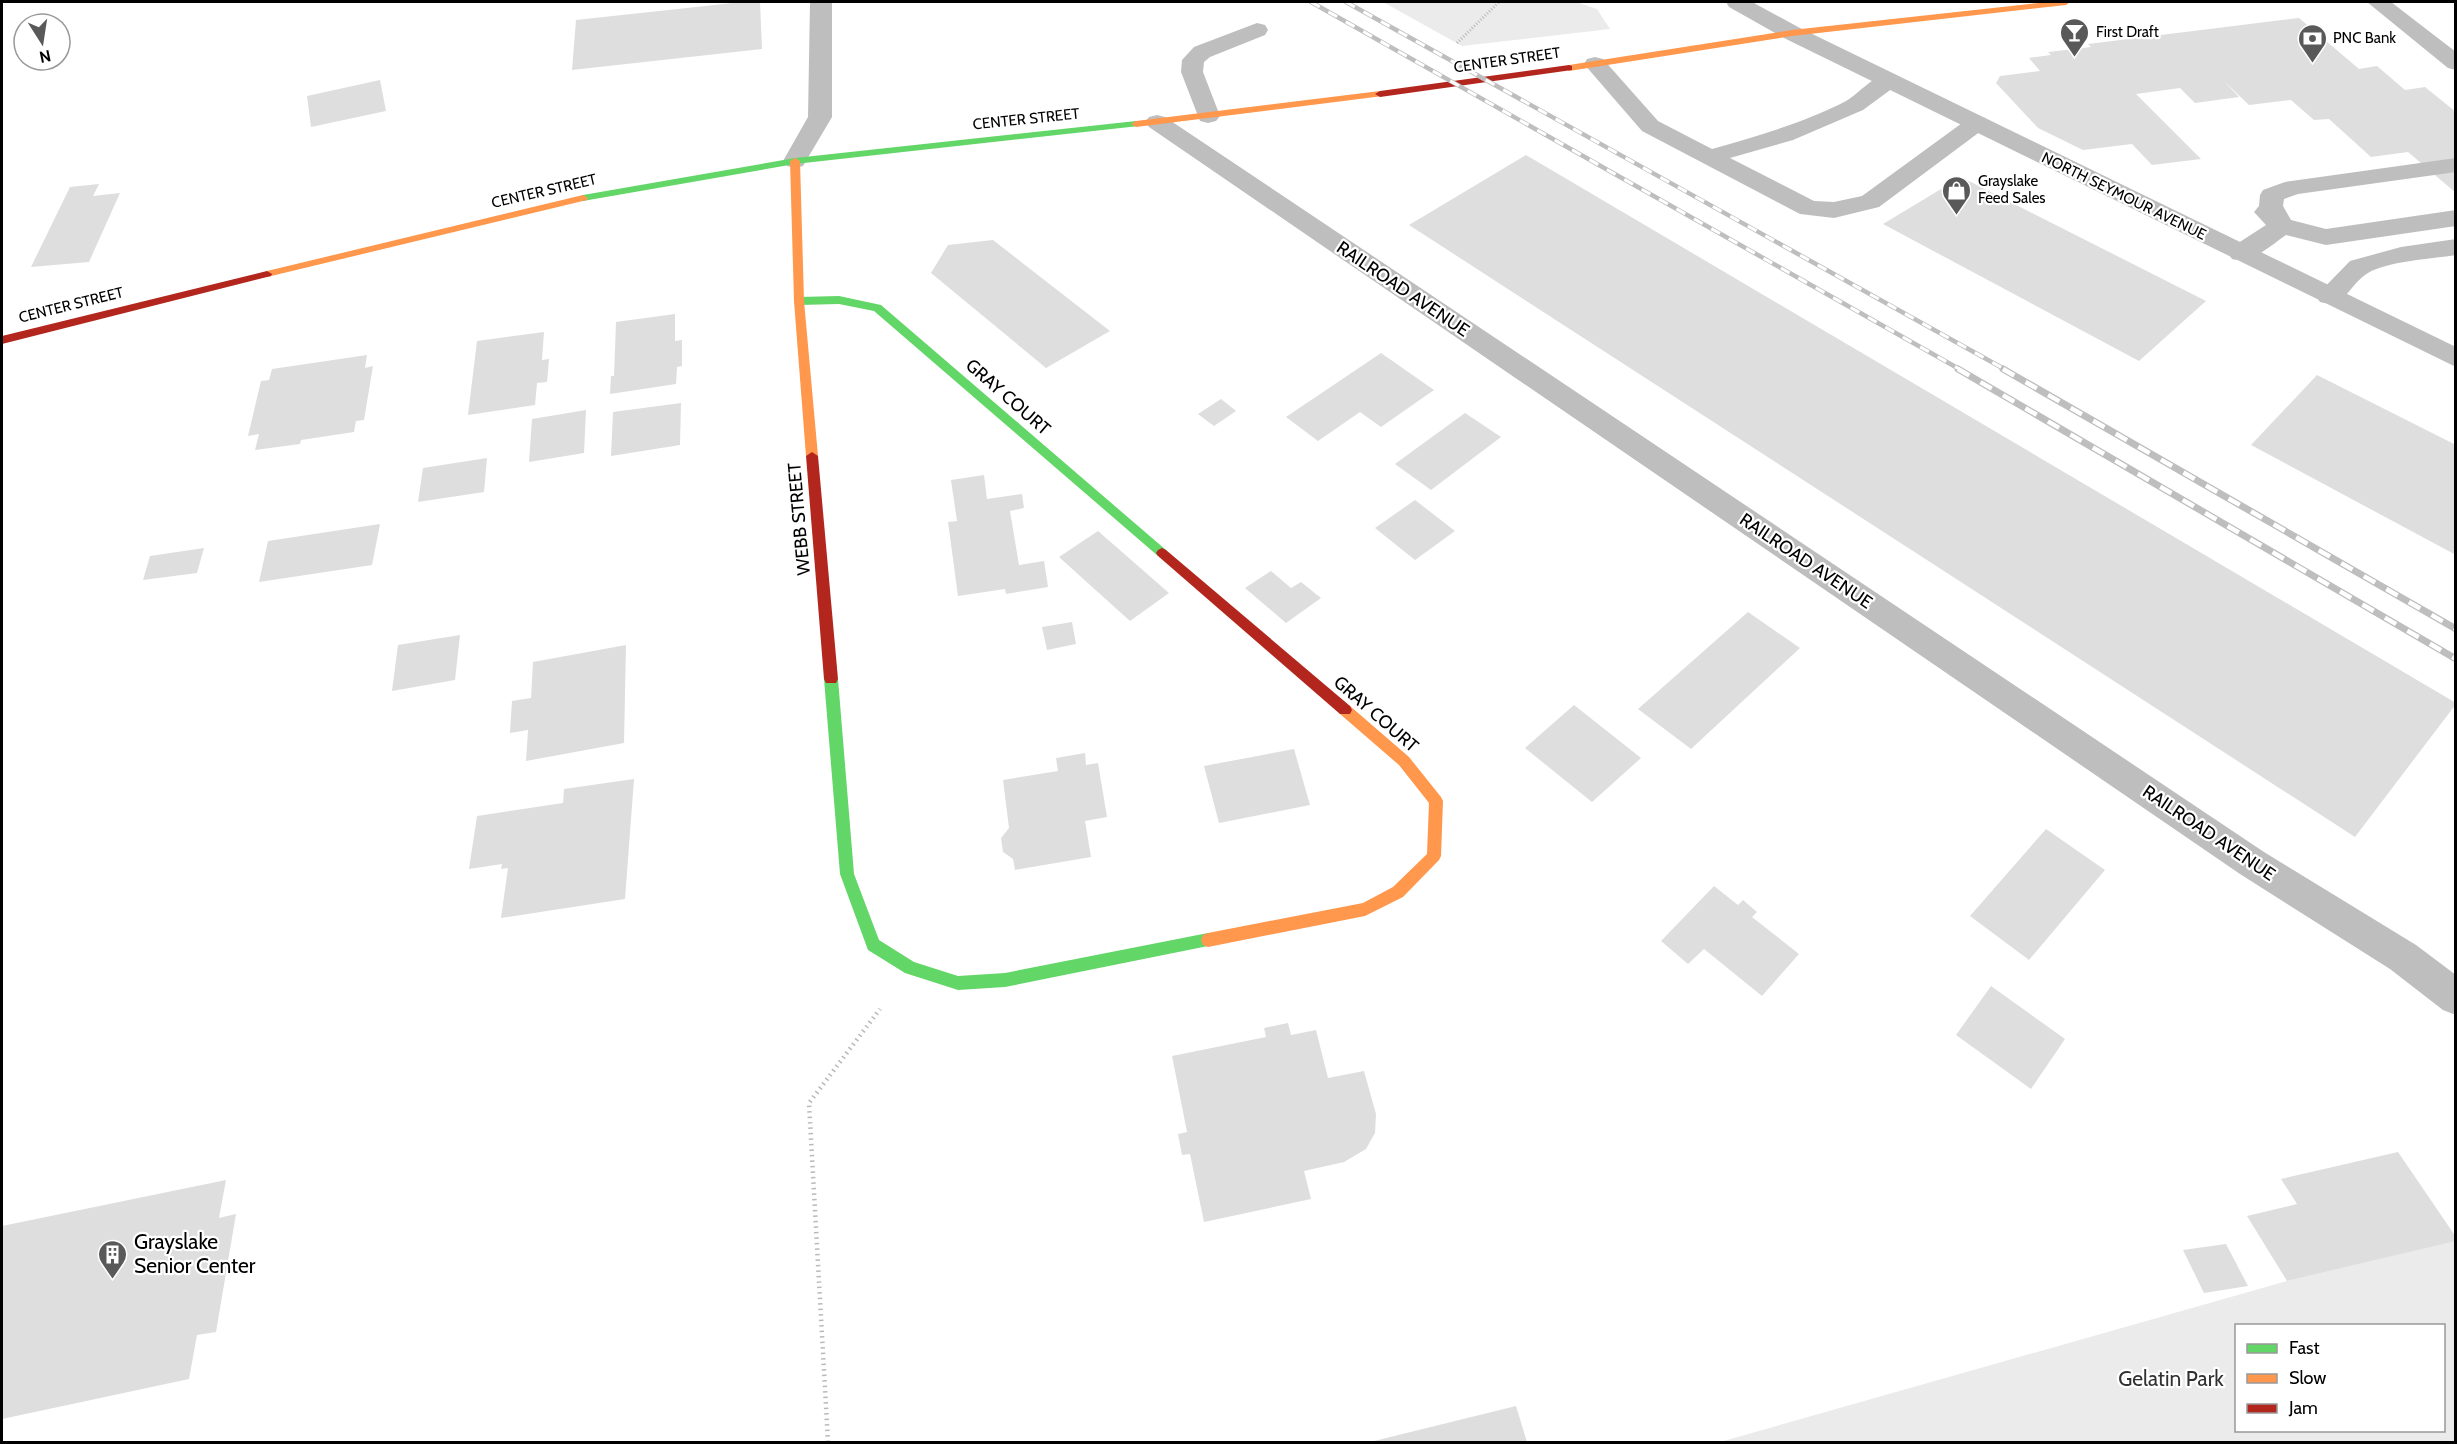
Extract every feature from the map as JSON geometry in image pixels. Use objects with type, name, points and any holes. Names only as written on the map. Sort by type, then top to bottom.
[{"type":"street","points":[[795,160],[820,117],[821,2]]},
{"type":"street","name":"NORTH SEYMOUR AVENUE","points":[[1737,2],[1792,33],[2456,358]]},
{"type":"street","name":"CENTER STREET","points":[[2,340],[357,251],[584,198],[795,160],[1208,116],[1500,79],[1792,33],[2066,2]]},
{"type":"street","points":[[2378,2],[2456,63]]},
{"type":"street","points":[[1208,116],[1192,72],[1192,60],[1202,52],[1257,30]]},
{"type":"street","points":[[1595,64],[1650,126],[1809,209],[1834,210],[1870,202],[1977,123]]},
{"type":"street","points":[[1709,157],[1785,135],[1855,105],[1889,80]]},
{"type":"street","name":"RAILROAD AVENUE","points":[[1157,122],[2252,863],[2403,957],[2456,998]]},
{"type":"street","points":[[2456,153],[2283,179],[2256,191],[2260,206],[2282,226],[2326,237],[2456,218]]},
{"type":"street","name":"WEBB STREET","points":[[795,160],[800,300],[847,874]]},
{"type":"street","points":[[2282,226],[2271,206],[2272,195],[2294,188],[2456,165]]},
{"type":"street","points":[[2241,253],[2282,226],[2295,205],[2456,182]]},
{"type":"street","points":[[2282,226],[2456,201]]},
{"type":"street","points":[[2329,296],[2359,267],[2401,255],[2456,247]]},
{"type":"street","name":"GRAY COURT","points":[[800,300],[839,300],[877,308],[1404,761],[1436,801],[1434,856],[1398,891],[1365,909],[1005,980],[958,983],[910,968],[873,945],[847,874]]},
{"type":"path","points":[[1450,50],[1499,2]]},
{"type":"path","points":[[828,1443],[809,1103],[910,968]]},
{"type":"green space","points":[[1383,2],[1580,2],[1597,9],[1610,29],[1462,46]]},
{"type":"green space","name":"Gelatin Park","points":[[2455,1241],[2455,1442],[1720,1442],[2287,1281]]},
{"type":"building","points":[[760,2],[762,49],[572,70],[576,20]]},
{"type":"building","points":[[2299,18],[2359,69],[2377,66],[2405,90],[2425,87],[2456,112],[2456,193],[2408,152],[2371,157],[2329,119],[2314,120],[2291,100],[2249,105],[2224,81],[2239,97],[2195,103],[2180,88],[2136,94],[2201,159],[2152,165],[2132,144],[2083,150],[2038,128],[1996,83],[2000,76],[2040,71],[2029,58],[2051,55],[2048,52],[2091,47],[2088,44]]},
{"type":"building","points":[[380,80],[386,111],[311,127],[307,96]]},
{"type":"building","points":[[1526,155],[2456,704],[2355,837],[1409,225]]},
{"type":"building","points":[[1961,177],[2206,301],[2139,361],[1883,224]]},
{"type":"building","points":[[99,184],[93,196],[120,193],[89,262],[31,267],[70,187]]},
{"type":"building","points":[[993,240],[1110,331],[1046,368],[931,273],[948,245]]},
{"type":"building","points":[[675,314],[675,341],[682,340],[682,366],[677,367],[676,384],[610,394],[611,376],[614,376],[616,322]]},
{"type":"building","points":[[544,332],[542,360],[549,359],[547,382],[537,383],[535,405],[468,415],[477,341]]},
{"type":"building","points":[[1381,353],[1434,390],[1381,427],[1360,412],[1318,441],[1286,417]]},
{"type":"building","points":[[367,355],[365,368],[373,366],[364,420],[356,421],[354,432],[301,440],[300,444],[255,450],[259,434],[248,436],[261,381],[269,380],[272,369]]},
{"type":"building","points":[[2317,375],[2456,445],[2456,555],[2251,445]]},
{"type":"building","points":[[1221,399],[1236,411],[1214,426],[1198,414]]},
{"type":"building","points":[[681,403],[680,445],[611,456],[613,412]]},
{"type":"building","points":[[586,410],[584,453],[529,462],[532,419]]},
{"type":"building","points":[[1465,413],[1501,437],[1431,490],[1395,464]]},
{"type":"building","points":[[487,458],[484,492],[418,502],[423,468]]},
{"type":"building","points":[[984,475],[987,499],[1022,494],[1024,508],[1010,511],[1019,565],[1044,561],[1048,587],[1006,594],[1005,589],[958,596],[948,522],[957,521],[951,480]]},
{"type":"building","points":[[1415,500],[1455,531],[1415,560],[1375,528]]},
{"type":"building","points":[[380,524],[372,565],[259,582],[268,541]]},
{"type":"building","points":[[1098,531],[1169,593],[1130,621],[1059,557]]},
{"type":"building","points":[[204,548],[197,573],[143,580],[150,556]]},
{"type":"building","points":[[1271,571],[1291,588],[1301,582],[1321,598],[1286,623],[1245,588]]},
{"type":"building","points":[[1748,612],[1800,648],[1691,749],[1638,709]]},
{"type":"building","points":[[1072,622],[1076,644],[1047,650],[1042,627]]},
{"type":"building","points":[[460,635],[455,680],[392,691],[398,645]]},
{"type":"building","points":[[626,645],[624,743],[526,761],[528,730],[510,733],[512,701],[531,698],[533,662]]},
{"type":"building","points":[[1574,705],[1641,758],[1592,802],[1525,748]]},
{"type":"building","points":[[1294,749],[1310,805],[1219,823],[1204,766]]},
{"type":"building","points":[[1085,753],[1086,765],[1098,763],[1107,817],[1085,821],[1091,857],[1015,870],[1013,859],[1003,852],[1001,838],[1009,828],[1003,780],[1058,771],[1056,758]]},
{"type":"building","points":[[634,779],[625,899],[501,918],[508,868],[501,869],[502,864],[469,869],[477,816],[563,803],[564,789]]},
{"type":"building","points":[[2046,829],[2105,870],[2029,960],[1970,916]]},
{"type":"building","points":[[1714,886],[1738,905],[1743,900],[1757,912],[1752,917],[1799,954],[1762,996],[1704,949],[1688,964],[1661,941]]},
{"type":"building","points":[[1991,986],[2065,1039],[2031,1089],[1956,1035]]},
{"type":"building","points":[[1288,1023],[1291,1035],[1316,1030],[1328,1078],[1364,1071],[1376,1114],[1375,1133],[1366,1149],[1344,1162],[1304,1171],[1311,1199],[1204,1222],[1190,1154],[1182,1155],[1178,1134],[1187,1132],[1172,1056],[1266,1037],[1264,1028]]},
{"type":"building","points":[[2398,1152],[2456,1237],[2456,1241],[2287,1281],[2247,1216],[2297,1204],[2281,1179]]},
{"type":"building","name":"Grayslake Senior Center","points":[[226,1180],[219,1218],[236,1214],[216,1332],[197,1335],[189,1379],[2,1419],[2,1226]]},
{"type":"building","points":[[2226,1244],[2248,1286],[2204,1293],[2183,1250]]},
{"type":"building","points":[[1516,1406],[1527,1442],[1370,1442]]},
{"type":"railway","points":[[1311,2],[1961,370]]},
{"type":"railway","points":[[1346,2],[2006,370]]},
{"type":"railway","points":[[1958,369],[2456,659]]},
{"type":"railway","points":[[2003,369],[2456,629]]},
{"type":"traffic: fast","points":[[583,198],[795,161],[1136,124]]},
{"type":"traffic: fast","points":[[799,301],[839,300],[877,308],[1162,553]]},
{"type":"traffic: fast","points":[[831,679],[847,874],[873,945],[910,968],[958,983],[1005,980],[1208,940]]},
{"type":"traffic: slow","points":[[1569,68],[1792,33],[2066,2]]},
{"type":"traffic: slow","points":[[1136,124],[1380,94]]},
{"type":"traffic: slow","points":[[795,161],[799,301],[812,456]]},
{"type":"traffic: slow","points":[[267,274],[583,198]]},
{"type":"traffic: slow","points":[[1208,940],[1365,909],[1398,892],[1434,856],[1436,801],[1404,761],[1345,710]]},
{"type":"traffic: jam","points":[[1380,94],[1569,68]]},
{"type":"traffic: jam","points":[[2,340],[267,274]]},
{"type":"traffic: jam","points":[[812,456],[831,679]]},
{"type":"traffic: jam","points":[[1162,553],[1345,710]]},
{"type":"place","name":"First Draft","points":[[2075,58]]},
{"type":"place","name":"PNC Bank","points":[[2312,64]]},
{"type":"place","name":"Grayslake Feed Sales","points":[[1957,216]]},
{"type":"place","name":"Grayslake Senior Center","points":[[113,1280]]}]
